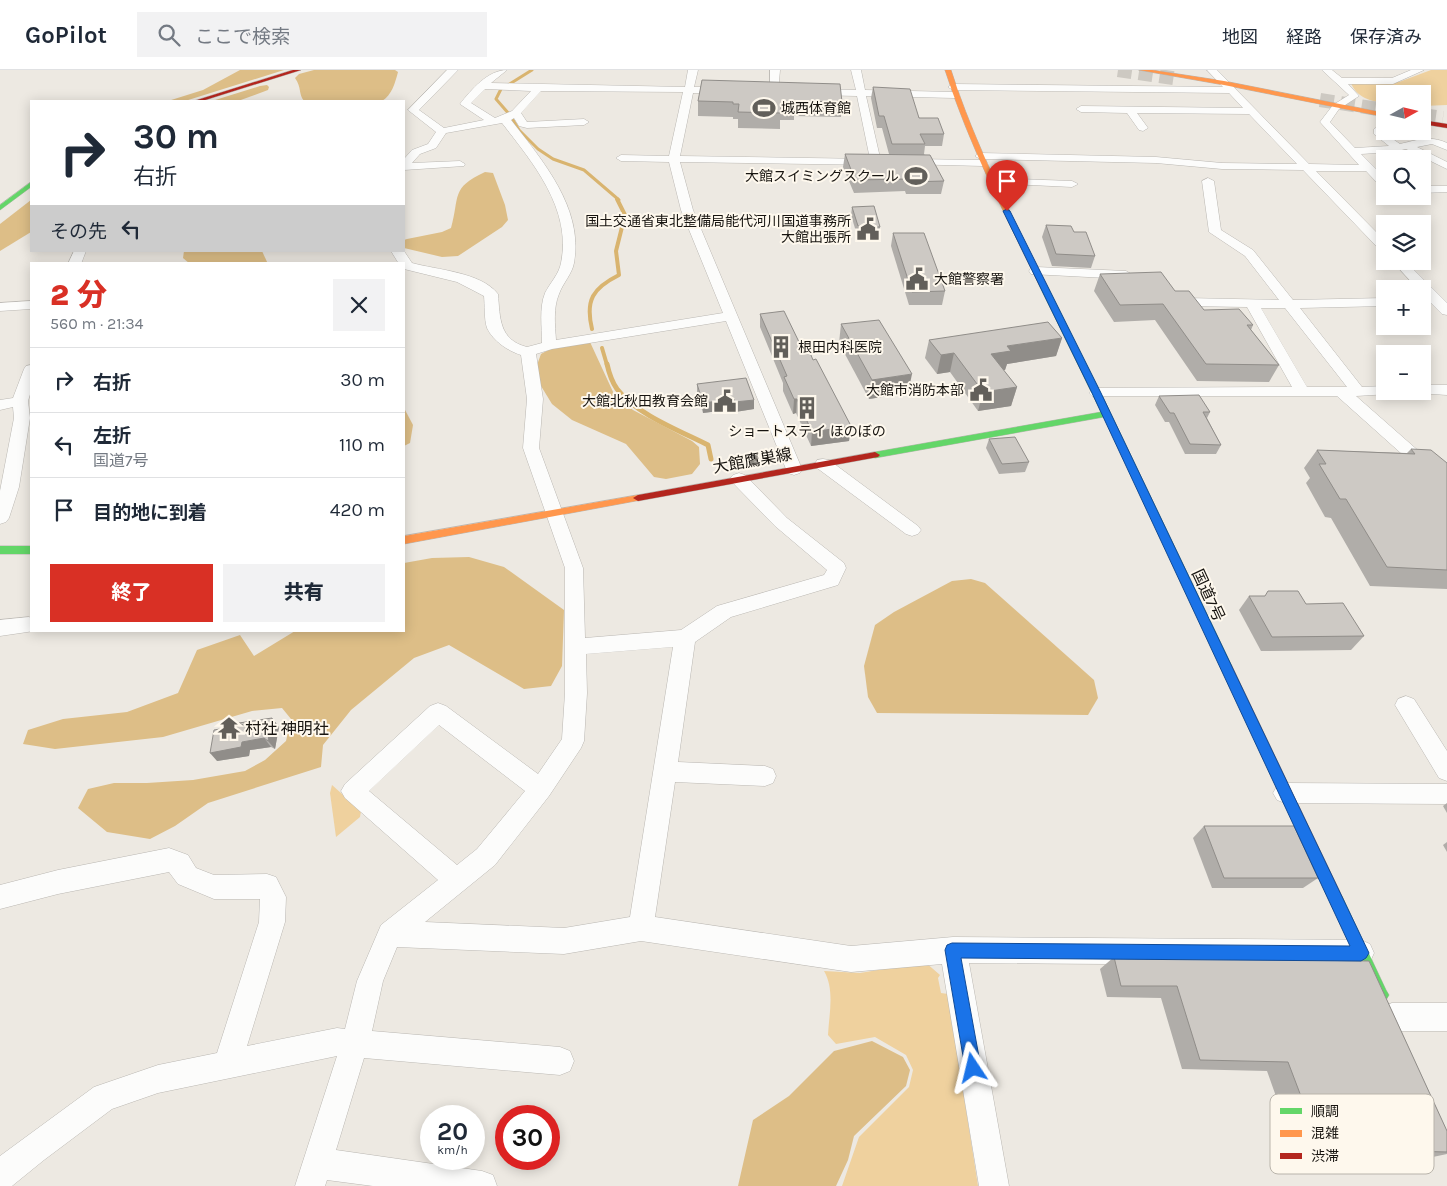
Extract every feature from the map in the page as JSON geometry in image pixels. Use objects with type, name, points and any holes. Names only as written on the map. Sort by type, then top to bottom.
[{"type":"main road","points":[[201,100],[298,70]]},
{"type":"main road","name":"国道7号","points":[[948,70],[954,91],[981,160],[1096,393],[1394,1021]]},
{"type":"main road","points":[[1142,70],[1376,114]]},
{"type":"main road","points":[[1431,122],[1446,121]]},
{"type":"main road","points":[[0,208],[30,185]]},
{"type":"main road","name":"大館鷹巣線","points":[[405,540],[1105,414]]},
{"type":"main road","points":[[0,550],[30,550]]},
{"type":"street","points":[[442,131],[413,110],[427,97],[442,78],[453,70]]},
{"type":"street","points":[[502,70],[482,86],[465,104],[526,126],[584,122]]},
{"type":"street","points":[[693,70],[674,159],[687,210],[794,469]]},
{"type":"street","points":[[775,70],[775,91]]},
{"type":"street","points":[[856,70],[861,93],[886,162]]},
{"type":"street","points":[[1212,70],[1376,239]]},
{"type":"street","points":[[1327,70],[1354,96],[1336,107],[1325,122],[1376,175]]},
{"type":"street","points":[[1339,80],[1393,81],[1419,70]]},
{"type":"street","points":[[482,86],[737,90]]},
{"type":"street","points":[[804,92],[861,93],[1228,87]]},
{"type":"street","points":[[405,165],[416,152],[432,146],[442,131],[505,118],[538,88]]},
{"type":"street","points":[[1081,109],[1253,111]]},
{"type":"street","points":[[1130,110],[1143,128]]},
{"type":"street","points":[[505,118],[548,181],[563,210],[570,236],[567,265],[550,299],[549,345]]},
{"type":"street","points":[[1390,140],[1447,166]]},
{"type":"street","points":[[1352,151],[1402,147],[1434,141],[1447,147]]},
{"type":"street","points":[[621,158],[886,162],[1065,157],[1156,160],[1222,166],[1308,169],[1369,168]]},
{"type":"street","points":[[405,166],[460,164]]},
{"type":"street","points":[[992,181],[1072,184]]},
{"type":"street","points":[[1208,182],[1215,232],[1249,253],[1289,304],[1350,391],[1447,485]]},
{"type":"street","points":[[1431,190],[1447,189]]},
{"type":"street","points":[[407,269],[464,279],[482,286],[491,294],[494,327],[505,341],[518,350],[528,352],[549,345],[730,316]]},
{"type":"street","points":[[1407,270],[1444,305]]},
{"type":"street","points":[[1036,272],[1130,276]]},
{"type":"street","points":[[1185,302],[1289,304],[1376,302]]},
{"type":"street","points":[[1251,303],[1302,391]]},
{"type":"street","points":[[1431,303],[1444,305]]},
{"type":"street","points":[[0,307],[30,305]]},
{"type":"street","points":[[482,1186],[314,1175],[355,1043],[370,981],[390,934],[486,857],[540,789],[572,741],[576,693],[574,568],[531,448],[535,399],[528,352]]},
{"type":"street","points":[[0,518],[10,487],[22,418],[20,401],[30,372]]},
{"type":"street","points":[[1431,390],[1447,390]]},
{"type":"street","points":[[1096,393],[1376,391]]},
{"type":"street","points":[[0,405],[20,401]]},
{"type":"street","points":[[823,464],[912,530]]},
{"type":"street","points":[[575,646],[685,638],[724,611],[831,580],[837,568],[781,522],[739,479]]},
{"type":"street","points":[[0,628],[30,625]]},
{"type":"street","points":[[641,928],[685,638]]},
{"type":"street","points":[[1406,705],[1447,771]]},
{"type":"street","points":[[458,880],[353,791],[438,712],[540,789]]},
{"type":"street","points":[[665,772],[765,776]]},
{"type":"street","points":[[1285,793],[1447,794]]},
{"type":"street","points":[[0,897],[58,882],[169,860],[179,863],[187,876],[214,887],[268,886],[273,897],[272,922],[227,1065]]},
{"type":"street","points":[[390,934],[564,942],[641,928],[851,959],[952,950],[1361,953]]},
{"type":"street","points":[[952,950],[994,1186]]},
{"type":"street","points":[[1394,1021],[1447,1016]]},
{"type":"street","points":[[0,1176],[33,1149],[104,1097],[158,1079],[337,1042],[560,1061]]},
{"type":"shaded area","points":[[240,70],[284,70],[188,100],[171,100],[203,90]]},
{"type":"shaded area","points":[[314,70],[395,70],[398,72],[391,92],[383,100],[304,100],[295,78],[299,74]]},
{"type":"shaded area","points":[[1431,70],[1447,70],[1447,105],[1431,106],[1431,85],[1376,85],[1376,101],[1365,98],[1353,88],[1351,83],[1399,82]]},
{"type":"shaded area","points":[[267,85],[269,87],[268,90],[241,100],[215,100]]},
{"type":"shaded area","points":[[485,172],[493,173],[505,205],[508,220],[502,227],[458,256],[442,257],[405,248],[405,240],[442,232],[451,228],[458,194],[466,183]]},
{"type":"shaded area","points":[[30,201],[30,233],[0,251],[0,224]]},
{"type":"shaded area","points":[[184,252],[262,252],[267,262],[188,262],[183,258]]},
{"type":"shaded area","points":[[590,342],[614,394],[633,410],[692,441],[699,447],[700,464],[692,474],[666,479],[654,477],[626,444],[572,420],[552,404],[541,386],[537,365],[541,354],[552,348]]},
{"type":"shaded area","points":[[405,410],[413,425],[410,443],[405,446]]},
{"type":"shaded area","points":[[469,557],[504,567],[564,610],[562,666],[551,686],[524,689],[449,645],[414,658],[351,710],[323,745],[321,767],[208,803],[175,826],[150,839],[107,832],[78,808],[88,789],[114,783],[193,780],[245,771],[265,760],[286,741],[291,719],[282,708],[252,711],[163,737],[55,749],[23,744],[28,730],[63,719],[127,712],[178,693],[197,650],[240,635],[254,656],[293,632],[405,632],[405,563],[432,558]]},
{"type":"shaded area","points":[[971,579],[985,583],[1094,680],[1098,698],[1088,715],[877,713],[868,697],[864,666],[875,625],[894,612],[952,581]]},
{"type":"shaded area","points":[[332,785],[361,811],[360,817],[336,837],[330,793]]},
{"type":"shaded area","points":[[925,962],[940,975],[938,978],[941,993],[948,994],[978,1186],[842,1186],[859,1137],[909,1087],[913,1070],[906,1055],[875,1037],[836,1044],[828,1035],[830,994],[824,971],[860,973]]},
{"type":"shaded area","points":[[872,1041],[903,1057],[910,1070],[906,1086],[854,1136],[848,1160],[836,1186],[738,1186],[753,1120],[789,1096],[834,1051]]},
{"type":"building","points":[[702,80],[840,84],[842,102],[795,101],[795,105],[781,104],[781,113],[738,112],[739,104],[733,104],[733,102],[698,101]]},
{"type":"building","points":[[873,87],[910,89],[919,118],[938,118],[944,134],[920,134],[925,144],[892,144],[884,116],[879,116]]},
{"type":"building","points":[[845,154],[930,155],[944,181],[908,182],[907,179],[855,180]]},
{"type":"building","points":[[874,206],[880,227],[858,226],[852,207]]},
{"type":"building","points":[[1046,225],[1071,226],[1074,232],[1086,232],[1095,256],[1056,254]]},
{"type":"building","points":[[893,233],[924,233],[945,291],[912,292]]},
{"type":"building","points":[[1161,272],[1175,291],[1189,291],[1204,310],[1239,309],[1253,325],[1247,325],[1279,365],[1206,364],[1163,304],[1120,305],[1100,274]]},
{"type":"building","points":[[784,311],[800,344],[806,343],[813,360],[816,359],[851,426],[812,432],[797,399],[794,399],[784,377],[787,376],[760,314]]},
{"type":"building","points":[[879,320],[912,374],[872,380],[841,324]]},
{"type":"building","points":[[1048,322],[1062,338],[1007,346],[1011,351],[991,354],[1017,387],[983,392],[954,353],[941,355],[929,340]]},
{"type":"building","points":[[746,378],[754,400],[735,402],[734,399],[703,403],[697,384]]},
{"type":"building","points":[[1199,395],[1210,412],[1203,412],[1221,445],[1190,444],[1174,413],[1170,413],[1159,396]]},
{"type":"building","points":[[1015,437],[1029,462],[1002,464],[989,439]]},
{"type":"building","points":[[1411,449],[1431,450],[1447,463],[1447,570],[1387,567],[1346,499],[1340,499],[1319,464],[1326,464],[1317,450],[1415,454]]},
{"type":"building","points":[[1268,591],[1298,591],[1306,604],[1343,603],[1364,636],[1272,637],[1249,596],[1265,596]]},
{"type":"building","points":[[272,718],[268,741],[264,738],[242,742],[241,747],[210,753],[214,730],[243,725],[239,723]]},
{"type":"building","points":[[1204,826],[1294,826],[1318,878],[1224,878]]},
{"type":"building","points":[[1114,957],[1369,961],[1430,1094],[1300,1094],[1288,1062],[1200,1060],[1177,986],[1121,986]]},
{"type":"building","points":[[1434,1103],[1447,1131],[1447,1152],[1434,1152]]},
{"type":"waterway","points":[[508,85],[532,70]]},
{"type":"waterway","points":[[501,89],[496,99],[509,114]]},
{"type":"waterway","points":[[513,120],[519,130],[538,149],[553,159],[584,170],[619,200]]},
{"type":"waterway","points":[[592,329],[590,310],[593,296],[603,285],[619,275],[616,251],[625,215],[617,199]]},
{"type":"waterway","points":[[602,348],[607,365]]},
{"type":"waterway","points":[[607,364],[617,389],[625,398],[659,421],[708,445],[711,459]]},
{"type":"tunnel","points":[[1118,70],[1179,79]]},
{"type":"tunnel","points":[[1320,100],[1376,109]]},
{"type":"tunnel","points":[[1431,116],[1443,118]]},
{"type":"traffic: fast","points":[[0,208],[30,185]]},
{"type":"traffic: fast","points":[[1043,285],[1097,393],[1226,666]]},
{"type":"traffic: fast","points":[[875,455],[1105,414]]},
{"type":"traffic: fast","points":[[0,550],[30,550]]},
{"type":"traffic: fast","points":[[1337,901],[1381,995]]},
{"type":"traffic: slow","points":[[948,70],[978,153],[1043,285]]},
{"type":"traffic: slow","points":[[1142,70],[1224,83],[1376,113]]},
{"type":"traffic: slow","points":[[1443,118],[1447,119]]},
{"type":"traffic: slow","points":[[405,540],[638,498]]},
{"type":"traffic: slow","points":[[1226,666],[1337,901]]},
{"type":"traffic: jam","points":[[200,100],[298,70]]},
{"type":"traffic: jam","points":[[1431,123],[1447,126]]},
{"type":"traffic: jam","points":[[638,498],[875,455]]},
{"type":"place","name":"城西体育館","points":[[764,108]]},
{"type":"place","name":"大館スイミングスクール","points":[[916,176]]},
{"type":"place","name":"国土交通省東北整備局能代河川国道事務所 大館出張所","points":[[868,229]]},
{"type":"place","name":"大館警察署","points":[[917,279]]},
{"type":"place","name":"根田内科医院","points":[[781,347]]},
{"type":"place","name":"大館市消防本部","points":[[981,390]]},
{"type":"place","name":"大館北秋田教育会館","points":[[725,401]]},
{"type":"place","name":"ショートステイ ほのぼの","points":[[807,408]]},
{"type":"place","name":"村社 神明社","points":[[229,728]]},
{"type":"route","points":[[973,1068],[952,950],[1361,953],[1096,393],[1007,211]]}]
